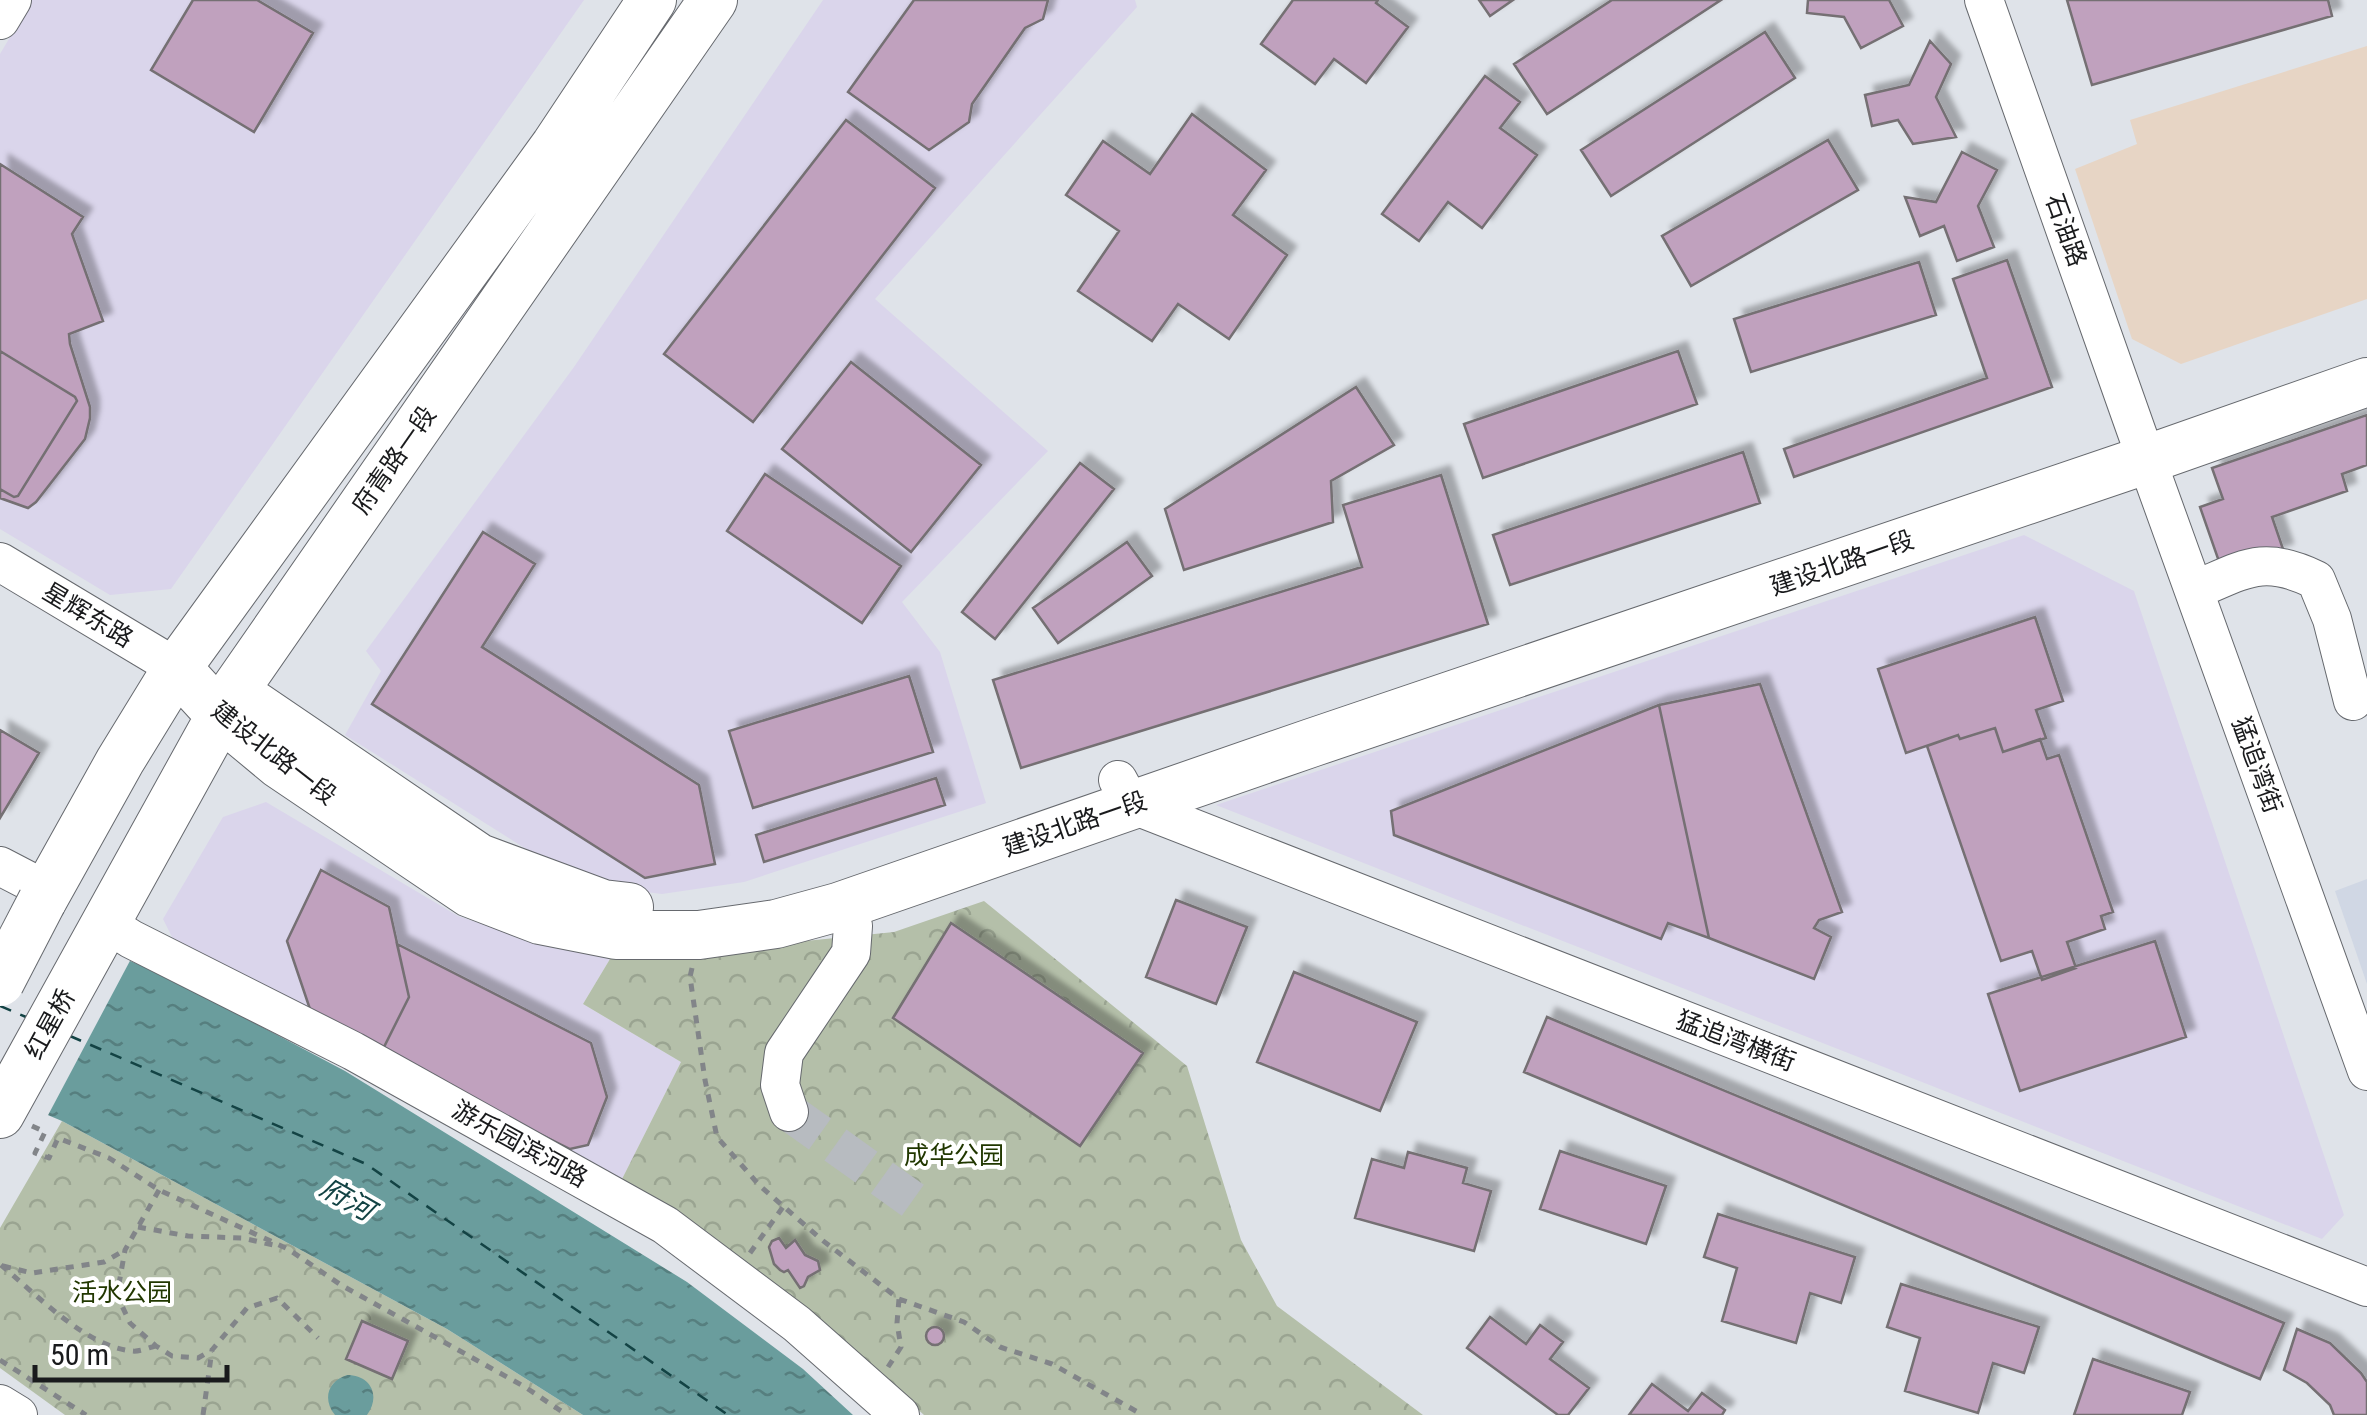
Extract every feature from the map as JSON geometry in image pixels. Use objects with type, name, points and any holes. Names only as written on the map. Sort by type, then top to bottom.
[{"type":"main road","points":[[0,982],[176,668],[555,146],[652,0]]},
{"type":"main road","name":"府青路一段","points":[[103,929],[227,703],[712,0]]},
{"type":"main road","name":"建设北路一段","points":[[2142,446],[2367,353]]},
{"type":"main road","name":"建设北路一段","points":[[176,668],[479,858],[603,904],[671,911],[737,902],[817,882],[1125,792],[2142,446],[2367,382]]},
{"type":"main road","name":"建设北路一段","points":[[227,703],[279,764],[470,893],[540,920],[616,934],[699,936],[776,924],[838,907],[1125,792]]},
{"type":"main road","name":"红星桥","points":[[16,1120],[103,929]]},
{"type":"street","points":[[0,20],[12,0]]},
{"type":"street","name":"石油路","points":[[1984,0],[2142,446]]},
{"type":"street","name":"猛追湾街","points":[[2142,446],[2367,1071]]},
{"type":"street","name":"星辉东路","points":[[0,562],[176,668]]},
{"type":"street","points":[[2194,590],[2266,564],[2294,569],[2316,580],[2332,619],[2352,701]]},
{"type":"street","name":"猛追湾横街","points":[[1125,792],[2367,1288]]},
{"type":"street","points":[[0,866],[45,896]]},
{"type":"street","points":[[788,1112],[780,1086],[784,1053],[852,953],[853,926],[838,907]]},
{"type":"street","name":"游乐园滨河路","points":[[103,929],[131,939],[353,1051],[665,1225],[798,1324],[900,1415]]},
{"type":"street","points":[[0,1404],[18,1415]]},
{"type":"path","points":[[699,936],[690,977],[717,1137],[759,1186],[899,1299],[964,1322],[1000,1346],[1052,1364],[1144,1415]]},
{"type":"path","points":[[16,1120],[45,1132],[35,1153],[49,1158],[58,1138],[109,1158],[159,1190],[288,1249],[567,1415]]},
{"type":"path","points":[[159,1190],[125,1250],[117,1295],[130,1324],[172,1356],[198,1358],[212,1350],[247,1308],[277,1298],[318,1338]]},
{"type":"path","points":[[751,1252],[784,1207]]},
{"type":"path","points":[[138,1227],[188,1236],[242,1238],[288,1249]]},
{"type":"path","points":[[1,1265],[32,1274],[104,1262],[125,1250]]},
{"type":"path","points":[[1,1265],[74,1325],[103,1343],[134,1352],[156,1346]]},
{"type":"path","points":[[884,1371],[901,1347],[899,1299]]},
{"type":"path","points":[[202,1415],[212,1350]]},
{"type":"path","points":[[0,1360],[86,1415]]},
{"type":"shaded area","points":[[32,0],[584,0],[171,589],[110,595],[0,529],[0,54]]},
{"type":"shaded area","points":[[823,0],[1135,0],[1137,7],[875,299],[1048,451],[902,602],[940,652],[986,803],[744,882],[662,894],[582,884],[345,735],[381,671],[366,651],[574,367]]},
{"type":"shaded area","points":[[2367,46],[2367,299],[2181,364],[2132,339],[2075,169],[2137,144],[2130,120]]},
{"type":"shaded area","points":[[2024,535],[2134,591],[2344,1215],[2322,1239],[1216,805]]},
{"type":"shaded area","points":[[266,802],[458,916],[536,942],[616,949],[583,1004],[681,1062],[621,1181],[181,955],[163,919],[223,817]]},
{"type":"shaded area","points":[[2367,879],[2367,984],[2335,891]]},
{"type":"green space","name":"成华公园","points":[[984,901],[1187,1066],[1241,1240],[1277,1306],[1423,1415],[924,1415],[848,1346],[621,1181],[681,1062],[583,1004],[616,949],[766,945],[894,932]]},
{"type":"green space","name":"活水公园","points":[[62,1121],[447,1329],[583,1415],[65,1415],[0,1368],[0,1228]]},
{"type":"water","name":"府河","points":[[0,907],[164,975],[345,1071],[687,1282],[803,1369],[853,1415],[583,1415],[447,1329],[62,1121],[0,1095]]},
{"type":"water","points":[[347,1375],[362,1379],[371,1388],[373,1401],[367,1415],[335,1415],[331,1409],[331,1386]]},
{"type":"pier","points":[[0,902],[132,957],[46,1119],[0,1092]]},
{"type":"building","points":[[193,0],[257,0],[313,33],[254,132],[151,70]]},
{"type":"building","points":[[914,0],[1048,0],[1043,19],[1025,28],[972,104],[969,122],[929,150],[848,92]]},
{"type":"building","points":[[1293,0],[1378,0],[1376,3],[1408,27],[1366,83],[1334,59],[1315,84],[1261,44]]},
{"type":"building","points":[[1479,0],[1513,0],[1490,16]]},
{"type":"building","points":[[1612,0],[1721,0],[1547,114],[1514,64]]},
{"type":"building","points":[[1808,0],[1889,0],[1903,26],[1861,48],[1844,17],[1807,13]]},
{"type":"building","points":[[2067,0],[2328,0],[2332,16],[2092,85]]},
{"type":"building","points":[[1765,32],[1795,78],[1611,196],[1581,150]]},
{"type":"building","points":[[1930,41],[1951,64],[1936,97],[1956,137],[1913,144],[1898,120],[1872,126],[1865,95],[1909,85]]},
{"type":"building","points":[[1485,76],[1520,102],[1500,128],[1537,155],[1482,228],[1448,202],[1419,241],[1382,214]]},
{"type":"building","points":[[1192,114],[1266,170],[1233,215],[1287,255],[1229,339],[1178,304],[1152,341],[1078,291],[1119,231],[1066,195],[1103,141],[1150,174]]},
{"type":"building","points":[[846,120],[935,188],[753,422],[664,354]]},
{"type":"building","points":[[1828,140],[1858,190],[1691,286],[1662,236]]},
{"type":"building","points":[[1962,152],[1997,170],[1978,206],[1994,247],[1957,261],[1944,226],[1920,236],[1905,197],[1936,202]]},
{"type":"building","points":[[0,164],[83,217],[72,234],[103,321],[69,334],[90,407],[85,439],[28,508],[0,498]]},
{"type":"building","points":[[2007,260],[2052,387],[1794,477],[1784,449],[1987,378],[1953,279]]},
{"type":"building","points":[[1919,262],[1936,315],[1751,372],[1734,319]]},
{"type":"building","points":[[0,351],[77,401],[14,497],[0,489]]},
{"type":"building","points":[[1678,351],[1697,404],[1483,478],[1464,424]]},
{"type":"building","points":[[851,362],[981,465],[911,552],[782,449]]},
{"type":"building","points":[[1356,387],[1394,445],[1331,481],[1333,522],[1184,570],[1165,509]]},
{"type":"building","points":[[2367,415],[2367,465],[2342,474],[2347,491],[2272,517],[2284,552],[2223,573],[2200,507],[2223,499],[2212,468]]},
{"type":"building","points":[[1743,452],[1760,503],[1510,585],[1493,535]]},
{"type":"building","points":[[1080,463],[1114,489],[995,639],[962,612]]},
{"type":"building","points":[[765,474],[901,566],[862,623],[727,531]]},
{"type":"building","points":[[1441,475],[1488,624],[1021,768],[993,680],[1362,567],[1343,505]]},
{"type":"building","points":[[483,532],[535,564],[482,647],[699,785],[715,864],[645,878],[372,704]]},
{"type":"building","points":[[1127,542],[1152,576],[1058,643],[1033,608]]},
{"type":"building","points":[[2035,617],[2063,701],[2036,710],[2046,738],[2003,752],[1995,728],[1960,739],[1958,735],[1906,753],[1878,669]]},
{"type":"building","points":[[909,676],[933,752],[753,808],[729,731]]},
{"type":"building","points":[[1760,684],[1842,912],[1819,920],[1814,928],[1831,937],[1814,979],[1709,938],[1659,705]]},
{"type":"building","points":[[1659,705],[1709,938],[1668,923],[1661,939],[1394,835],[1391,811]]},
{"type":"building","points":[[1995,728],[2003,752],[2040,739],[2047,759],[2059,755],[2113,912],[2101,916],[2105,929],[2067,942],[2076,968],[2042,980],[2032,951],[2001,961],[1927,746]]},
{"type":"building","points":[[0,730],[39,753],[0,818]]},
{"type":"building","points":[[936,778],[945,805],[764,862],[756,835]]},
{"type":"building","points":[[321,870],[389,907],[409,997],[380,1055],[314,1021],[287,941]]},
{"type":"building","points":[[1176,900],[1247,927],[1216,1004],[1146,977]]},
{"type":"building","points":[[951,923],[1143,1053],[1080,1146],[893,1018]]},
{"type":"building","points":[[2155,941],[2186,1037],[2020,1091],[1988,994]]},
{"type":"building","points":[[397,944],[591,1043],[607,1097],[588,1145],[570,1149],[380,1055],[409,997]]},
{"type":"building","points":[[1294,972],[1417,1022],[1380,1111],[1257,1062]]},
{"type":"building","points":[[1547,1017],[2284,1323],[2260,1379],[1524,1072]]},
{"type":"building","points":[[1560,1151],[1666,1186],[1646,1244],[1540,1209]]},
{"type":"building","points":[[1408,1152],[1467,1168],[1463,1183],[1491,1191],[1474,1251],[1355,1218],[1372,1159],[1404,1168]]},
{"type":"building","points":[[1718,1214],[1855,1257],[1841,1303],[1810,1293],[1796,1343],[1722,1321],[1737,1268],[1704,1257]]},
{"type":"building","points":[[779,1238],[786,1248],[795,1240],[805,1255],[818,1261],[820,1270],[800,1288],[788,1270],[784,1272],[774,1264],[769,1247]]},
{"type":"building","points":[[1901,1284],[2039,1327],[2024,1373],[1993,1363],[1978,1413],[1905,1391],[1920,1338],[1887,1327]]},
{"type":"building","points":[[1490,1317],[1526,1344],[1540,1325],[1563,1342],[1550,1359],[1589,1388],[1568,1415],[1558,1415],[1467,1348]]},
{"type":"building","points":[[362,1321],[408,1341],[392,1379],[346,1359]]},
{"type":"building","points":[[935,1327],[944,1336],[935,1345],[926,1336]]},
{"type":"building","points":[[2297,1329],[2330,1343],[2361,1373],[2367,1382],[2367,1415],[2334,1415],[2330,1405],[2307,1383],[2284,1370]]},
{"type":"building","points":[[2093,1359],[2190,1392],[2182,1415],[2074,1415]]},
{"type":"building","points":[[1652,1384],[1688,1411],[1702,1393],[1725,1410],[1722,1415],[1629,1415]]},
{"type":"ferry route","points":[[0,1006],[26,1017]]},
{"type":"ferry route","points":[[70,1036],[366,1164],[728,1415]]},
{"type":"tunnel","points":[[789,1112],[928,1211]]}]
